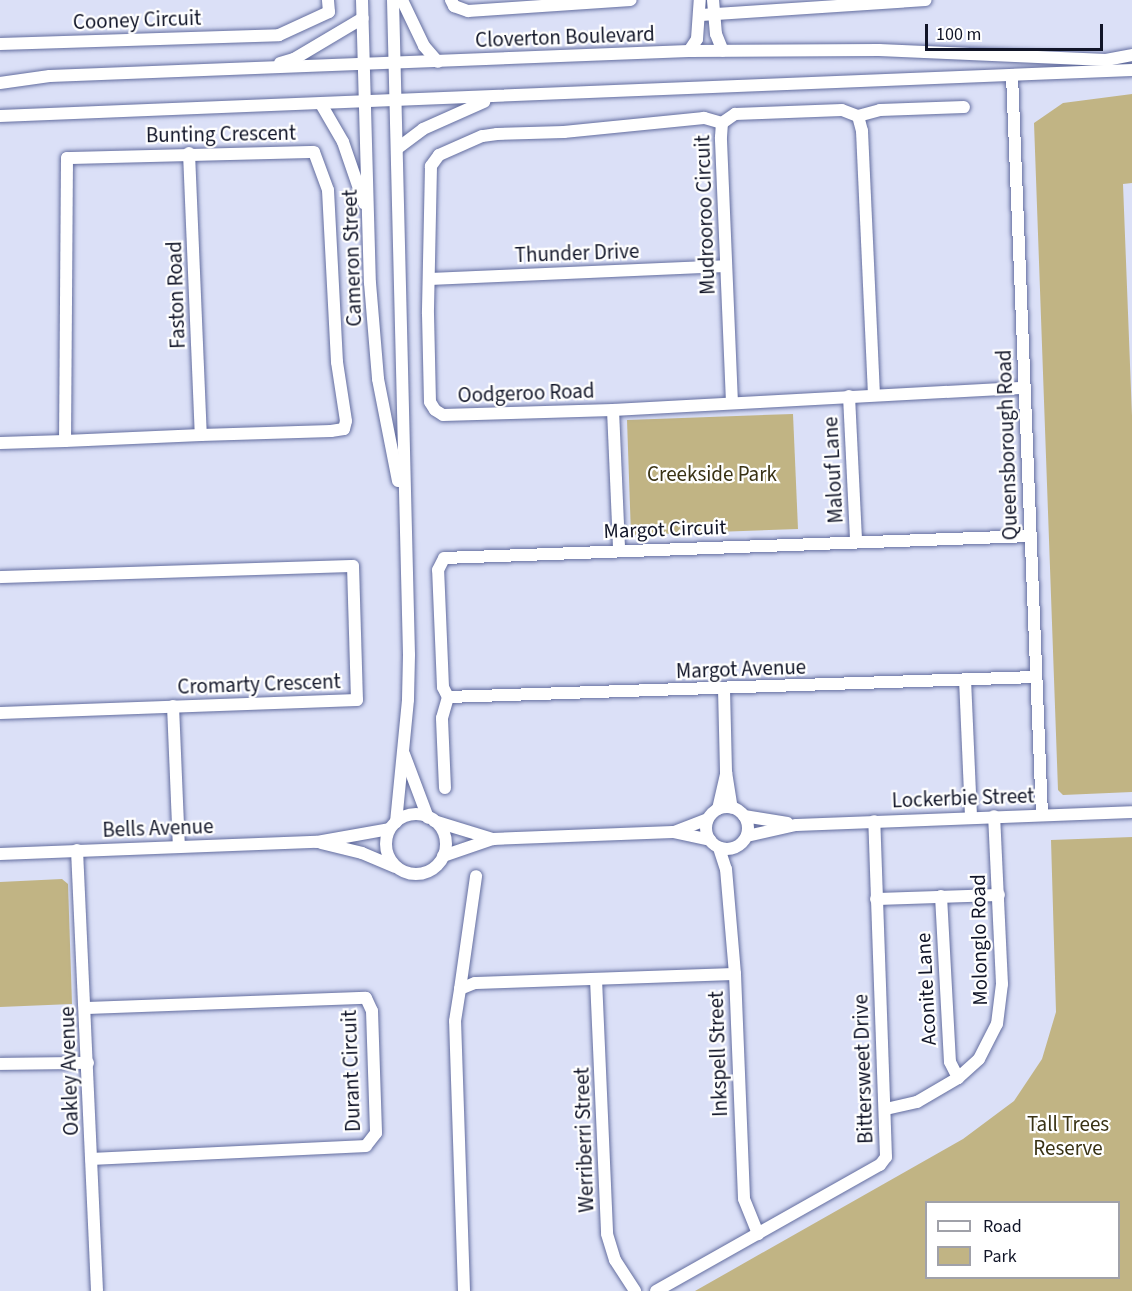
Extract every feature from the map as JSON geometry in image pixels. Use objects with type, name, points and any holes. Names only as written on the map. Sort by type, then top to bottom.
[{"type":"street","name":"Cooney Circuit","points":[[0,44],[279,35],[329,12],[328,0]]},
{"type":"street","name":"Cameron Street","points":[[362,0],[369,218],[378,379],[404,512]]},
{"type":"street","name":"Cameron Street","points":[[393,0],[397,101],[408,700],[393,826]]},
{"type":"street","points":[[402,0],[424,46],[438,62]]},
{"type":"street","points":[[452,0],[454,6],[468,11],[631,0]]},
{"type":"street","points":[[700,0],[723,51]]},
{"type":"street","points":[[688,51],[697,39],[713,0]]},
{"type":"street","points":[[707,15],[926,0]]},
{"type":"street","points":[[262,68],[294,59],[363,18]]},
{"type":"street","name":"Cloverton Boulevard","points":[[0,83],[50,76],[688,51],[879,50],[1106,60],[1132,55]]},
{"type":"street","points":[[0,116],[499,97],[776,82],[1132,70]]},
{"type":"street","name":"Queensborough Road","points":[[1012,75],[1042,814]]},
{"type":"street","points":[[398,148],[451,115],[499,97]]},
{"type":"street","points":[[321,104],[343,142],[369,218]]},
{"type":"street","points":[[874,395],[862,131],[858,116],[880,110],[964,107]]},
{"type":"street","name":"Mudrooroo Circuit","points":[[732,403],[725,266],[722,123],[735,114],[842,110],[858,116]]},
{"type":"street","name":"Oodgeroo Road","points":[[722,123],[704,118],[564,132],[497,134],[482,136],[439,155],[431,166],[430,402],[435,410],[443,415],[614,410],[1024,388]]},
{"type":"street","name":"Bunting Crescent","points":[[0,443],[65,441],[201,435],[331,431],[344,429],[346,421],[337,362],[328,190],[314,152],[189,153],[68,158],[65,441]]},
{"type":"street","name":"Faston Road","points":[[189,153],[201,435]]},
{"type":"street","name":"Thunder Drive","points":[[430,279],[725,266]]},
{"type":"street","name":"Malouf Lane","points":[[849,396],[856,541]]},
{"type":"street","points":[[614,410],[619,549]]},
{"type":"street","name":"Margot Circuit","points":[[448,697],[443,687],[438,570],[444,558],[619,549],[1030,536]]},
{"type":"street","name":"Cromarty Crescent","points":[[0,578],[353,566],[357,700],[0,713]]},
{"type":"street","name":"Margot Avenue","points":[[448,697],[1035,677]]},
{"type":"street","points":[[965,680],[971,816]]},
{"type":"street","points":[[724,689],[726,772],[732,808]]},
{"type":"street","points":[[446,788],[442,717],[448,697]]},
{"type":"street","points":[[173,706],[179,847]]},
{"type":"street","points":[[402,751],[431,819],[445,838],[443,856]]},
{"type":"street","points":[[673,832],[708,819],[718,809],[726,772]]},
{"type":"street","points":[[718,809],[732,808],[744,816],[796,825]]},
{"type":"street","name":"Lockerbie Street","points":[[796,825],[971,816],[1132,812]]},
{"type":"street","points":[[317,842],[393,826],[415,814],[492,839]]},
{"type":"street","points":[[744,816],[747,836]]},
{"type":"street","name":"Molonglo Road","points":[[886,1109],[917,1102],[958,1078],[979,1059],[997,1024],[1002,984],[994,816]]},
{"type":"street","points":[[708,819],[706,833],[715,844]]},
{"type":"street","name":"Bittersweet Drive","points":[[656,1291],[880,1165],[886,1157],[874,820]]},
{"type":"street","points":[[726,869],[738,846],[747,836],[796,825]]},
{"type":"street","points":[[393,826],[386,849],[395,867]]},
{"type":"street","points":[[317,842],[362,853],[403,872],[422,874],[443,856],[492,839],[673,832],[715,844],[738,846]]},
{"type":"street","name":"Bells Avenue","points":[[0,854],[317,842]]},
{"type":"street","name":"Inkspell Street","points":[[715,844],[726,869],[735,974],[744,1199],[758,1234]]},
{"type":"street","name":"Oakley Avenue","points":[[77,850],[87,1008],[97,1291]]},
{"type":"street","points":[[464,1291],[455,1021],[476,876]]},
{"type":"street","points":[[876,899],[999,895]]},
{"type":"street","name":"Aconite Lane","points":[[941,896],[950,1062],[958,1078]]},
{"type":"street","points":[[460,989],[475,983],[735,974]]},
{"type":"street","name":"Werriberri Street","points":[[597,979],[607,1234],[615,1260],[635,1291]]},
{"type":"street","name":"Durant Circuit","points":[[87,1008],[366,998],[372,1011],[376,1133],[364,1146],[91,1159]]},
{"type":"street","points":[[0,1064],[88,1063]]},
{"type":"green space","points":[[1132,94],[1132,183],[1123,184],[1132,416],[1132,792],[1063,795],[1058,790],[1034,123],[1063,103]]},
{"type":"green space","name":"Creekside Park","points":[[793,414],[798,529],[631,535],[627,420]]},
{"type":"green space","name":"Tall Trees Reserve","points":[[1132,837],[1132,1291],[695,1291],[963,1139],[1014,1101],[1042,1059],[1056,1012],[1051,840]]},
{"type":"green space","points":[[62,879],[68,884],[72,1004],[0,1007],[0,882]]}]
